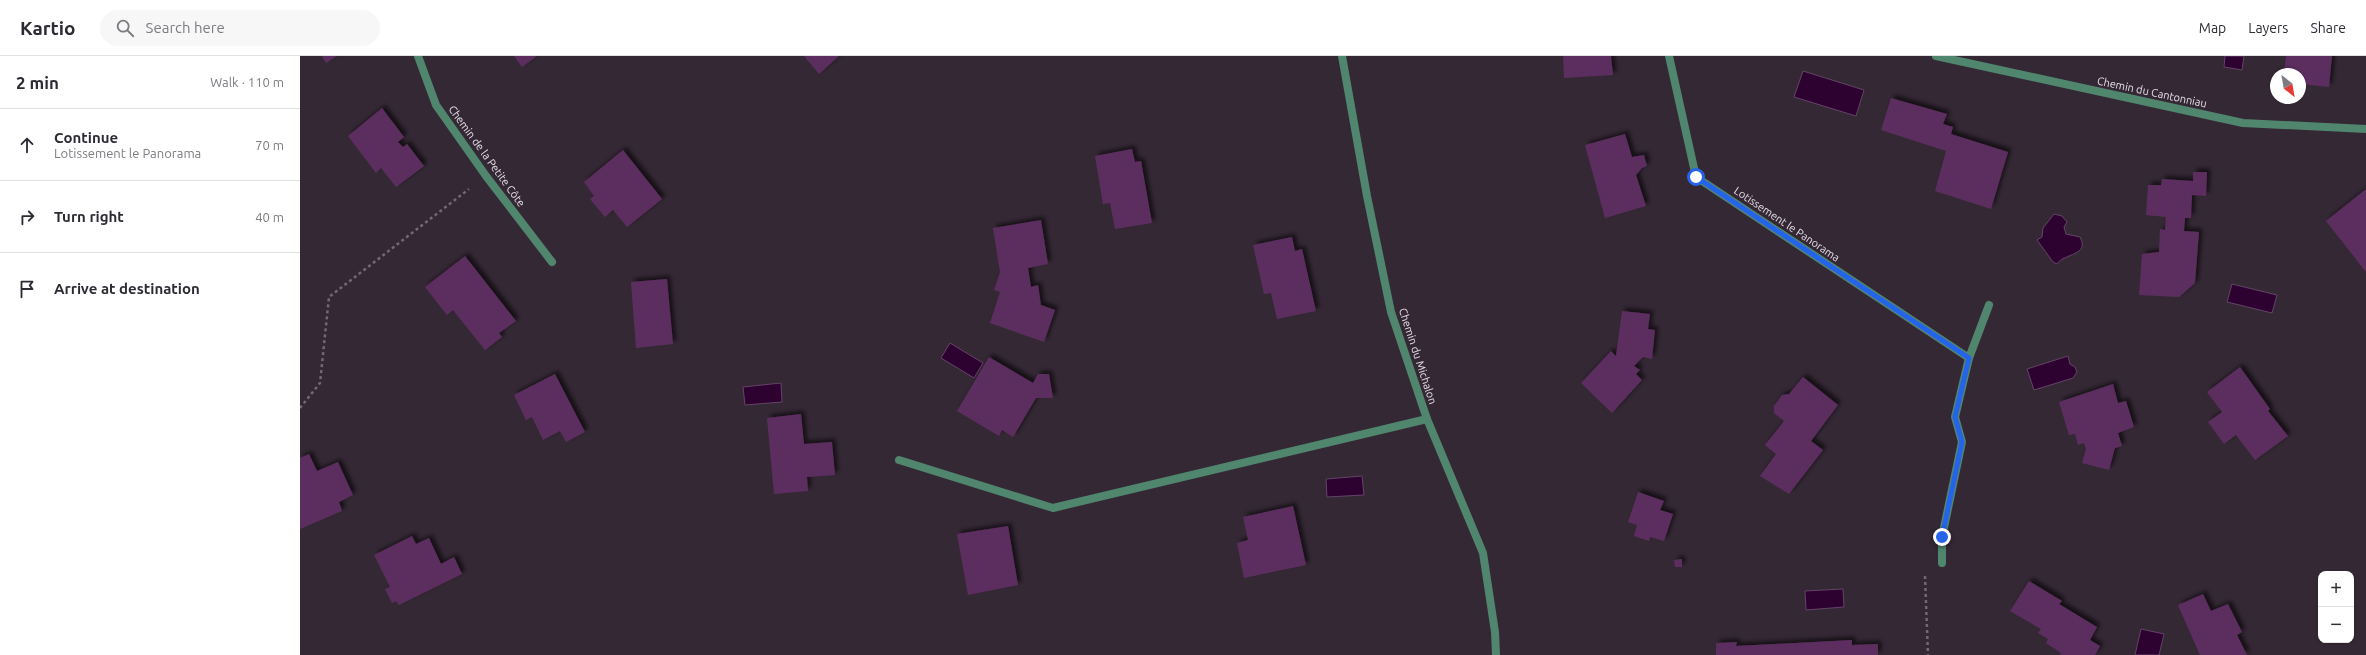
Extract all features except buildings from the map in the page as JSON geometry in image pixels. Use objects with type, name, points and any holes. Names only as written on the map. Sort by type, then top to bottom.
[{"type":"street","name":"Chemin de la Petite Côte","points":[[418,56],[436,105],[486,176],[552,262]]},
{"type":"street","name":"Chemin du Michalon","points":[[1342,56],[1367,196],[1391,312],[1427,419],[1483,553],[1495,632],[1496,655]]},
{"type":"street","name":"Lotissement le Panorama","points":[[1669,56],[1696,177],[1969,358]]},
{"type":"street","name":"Chemin du Cantonniau","points":[[1936,56],[2243,123],[2366,129]]},
{"type":"street","points":[[1942,563],[1942,537],[1962,442],[1955,417],[1969,358],[1989,305]]},
{"type":"street","points":[[899,460],[1053,508],[1427,419]]},
{"type":"path","points":[[300,408],[320,383],[328,297],[486,176]]},
{"type":"shaded area","points":[[2225,56],[2244,56],[2242,70],[2224,67]]},
{"type":"shaded area","points":[[1803,71],[1864,90],[1856,116],[1794,97]]},
{"type":"shaded area","points":[[2054,214],[2062,216],[2067,222],[2064,227],[2066,234],[2080,237],[2082,243],[2082,248],[2079,251],[2060,260],[2057,264],[2053,262],[2037,240],[2042,237],[2043,228]]},
{"type":"shaded area","points":[[2232,284],[2277,295],[2272,313],[2227,302]]},
{"type":"shaded area","points":[[950,343],[983,363],[974,378],[941,358]]},
{"type":"shaded area","points":[[2068,356],[2070,364],[2075,367],[2077,372],[2073,378],[2034,390],[2027,369]]},
{"type":"shaded area","points":[[781,383],[782,402],[745,405],[743,387]]},
{"type":"shaded area","points":[[1362,476],[1364,495],[1327,497],[1326,479]]},
{"type":"shaded area","points":[[1843,589],[1844,607],[1806,610],[1805,591]]},
{"type":"shaded area","points":[[2141,629],[2164,634],[2159,655],[2135,655]]},
{"type":"route","points":[[1696,177],[1969,358],[1955,417],[1962,442],[1942,537]]}]
